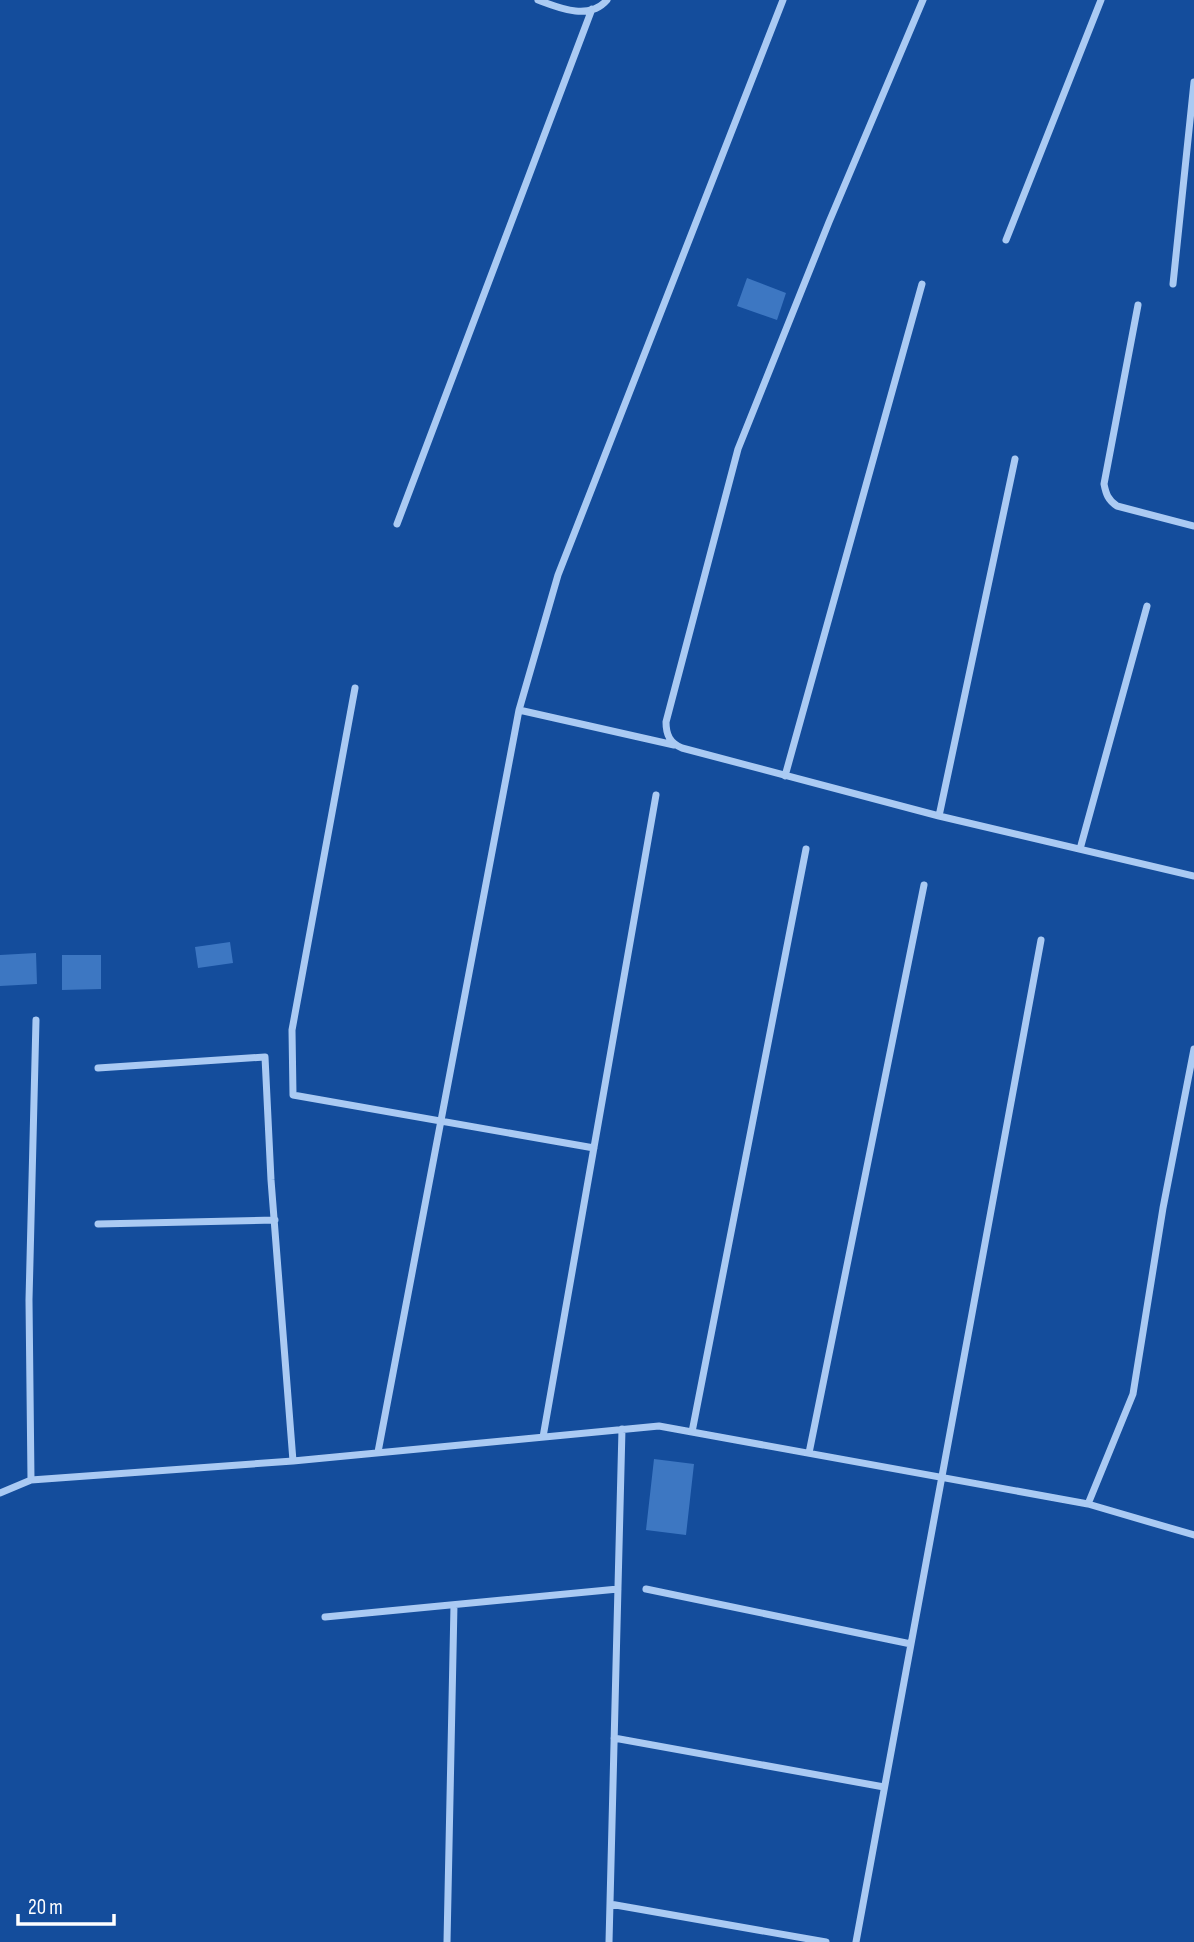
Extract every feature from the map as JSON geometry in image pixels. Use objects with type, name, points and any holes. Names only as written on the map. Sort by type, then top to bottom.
[{"type":"street","points":[[538,0],[564,10],[592,9],[607,0]]},
{"type":"street","points":[[378,1452],[519,710],[558,575],[783,0]]},
{"type":"street","points":[[674,745],[666,732],[666,722],[738,449],[828,222],[923,0]]},
{"type":"street","points":[[1006,240],[1101,0]]},
{"type":"street","points":[[397,524],[592,9]]},
{"type":"street","points":[[1173,284],[1194,82]]},
{"type":"street","points":[[785,776],[922,284]]},
{"type":"street","points":[[1138,305],[1104,484],[1105,492],[1117,506],[1194,526]]},
{"type":"street","points":[[939,816],[1015,459]]},
{"type":"street","points":[[1080,849],[1147,606]]},
{"type":"street","points":[[355,688],[292,1030],[293,1095],[594,1148]]},
{"type":"street","points":[[519,710],[674,745],[939,816],[1194,876]]},
{"type":"street","points":[[542,1437],[656,795]]},
{"type":"street","points":[[692,1432],[806,849]]},
{"type":"street","points":[[809,1453],[924,885]]},
{"type":"street","points":[[856,1942],[1041,940]]},
{"type":"street","points":[[31,1480],[30,1300],[36,1020]]},
{"type":"street","points":[[1088,1504],[1133,1394],[1163,1208],[1194,1049]]},
{"type":"street","points":[[98,1068],[265,1057],[293,1461]]},
{"type":"street","points":[[98,1224],[275,1220]]},
{"type":"street","points":[[0,1493],[31,1480],[293,1461],[659,1426],[1088,1504],[1194,1535]]},
{"type":"street","points":[[609,1942],[622,1429]]},
{"type":"street","points":[[325,1617],[618,1589]]},
{"type":"street","points":[[646,1589],[911,1644]]},
{"type":"street","points":[[447,1942],[454,1605]]},
{"type":"street","points":[[614,1738],[884,1787]]},
{"type":"street","points":[[610,1904],[826,1942]]},
{"type":"building","points":[[747,278],[786,293],[777,320],[737,306]]},
{"type":"building","points":[[230,942],[233,963],[198,968],[195,947]]},
{"type":"building","points":[[36,953],[37,984],[0,986],[0,955]]},
{"type":"building","points":[[62,955],[101,955],[101,989],[62,990]]},
{"type":"building","points":[[654,1459],[694,1464],[686,1535],[646,1530]]}]
